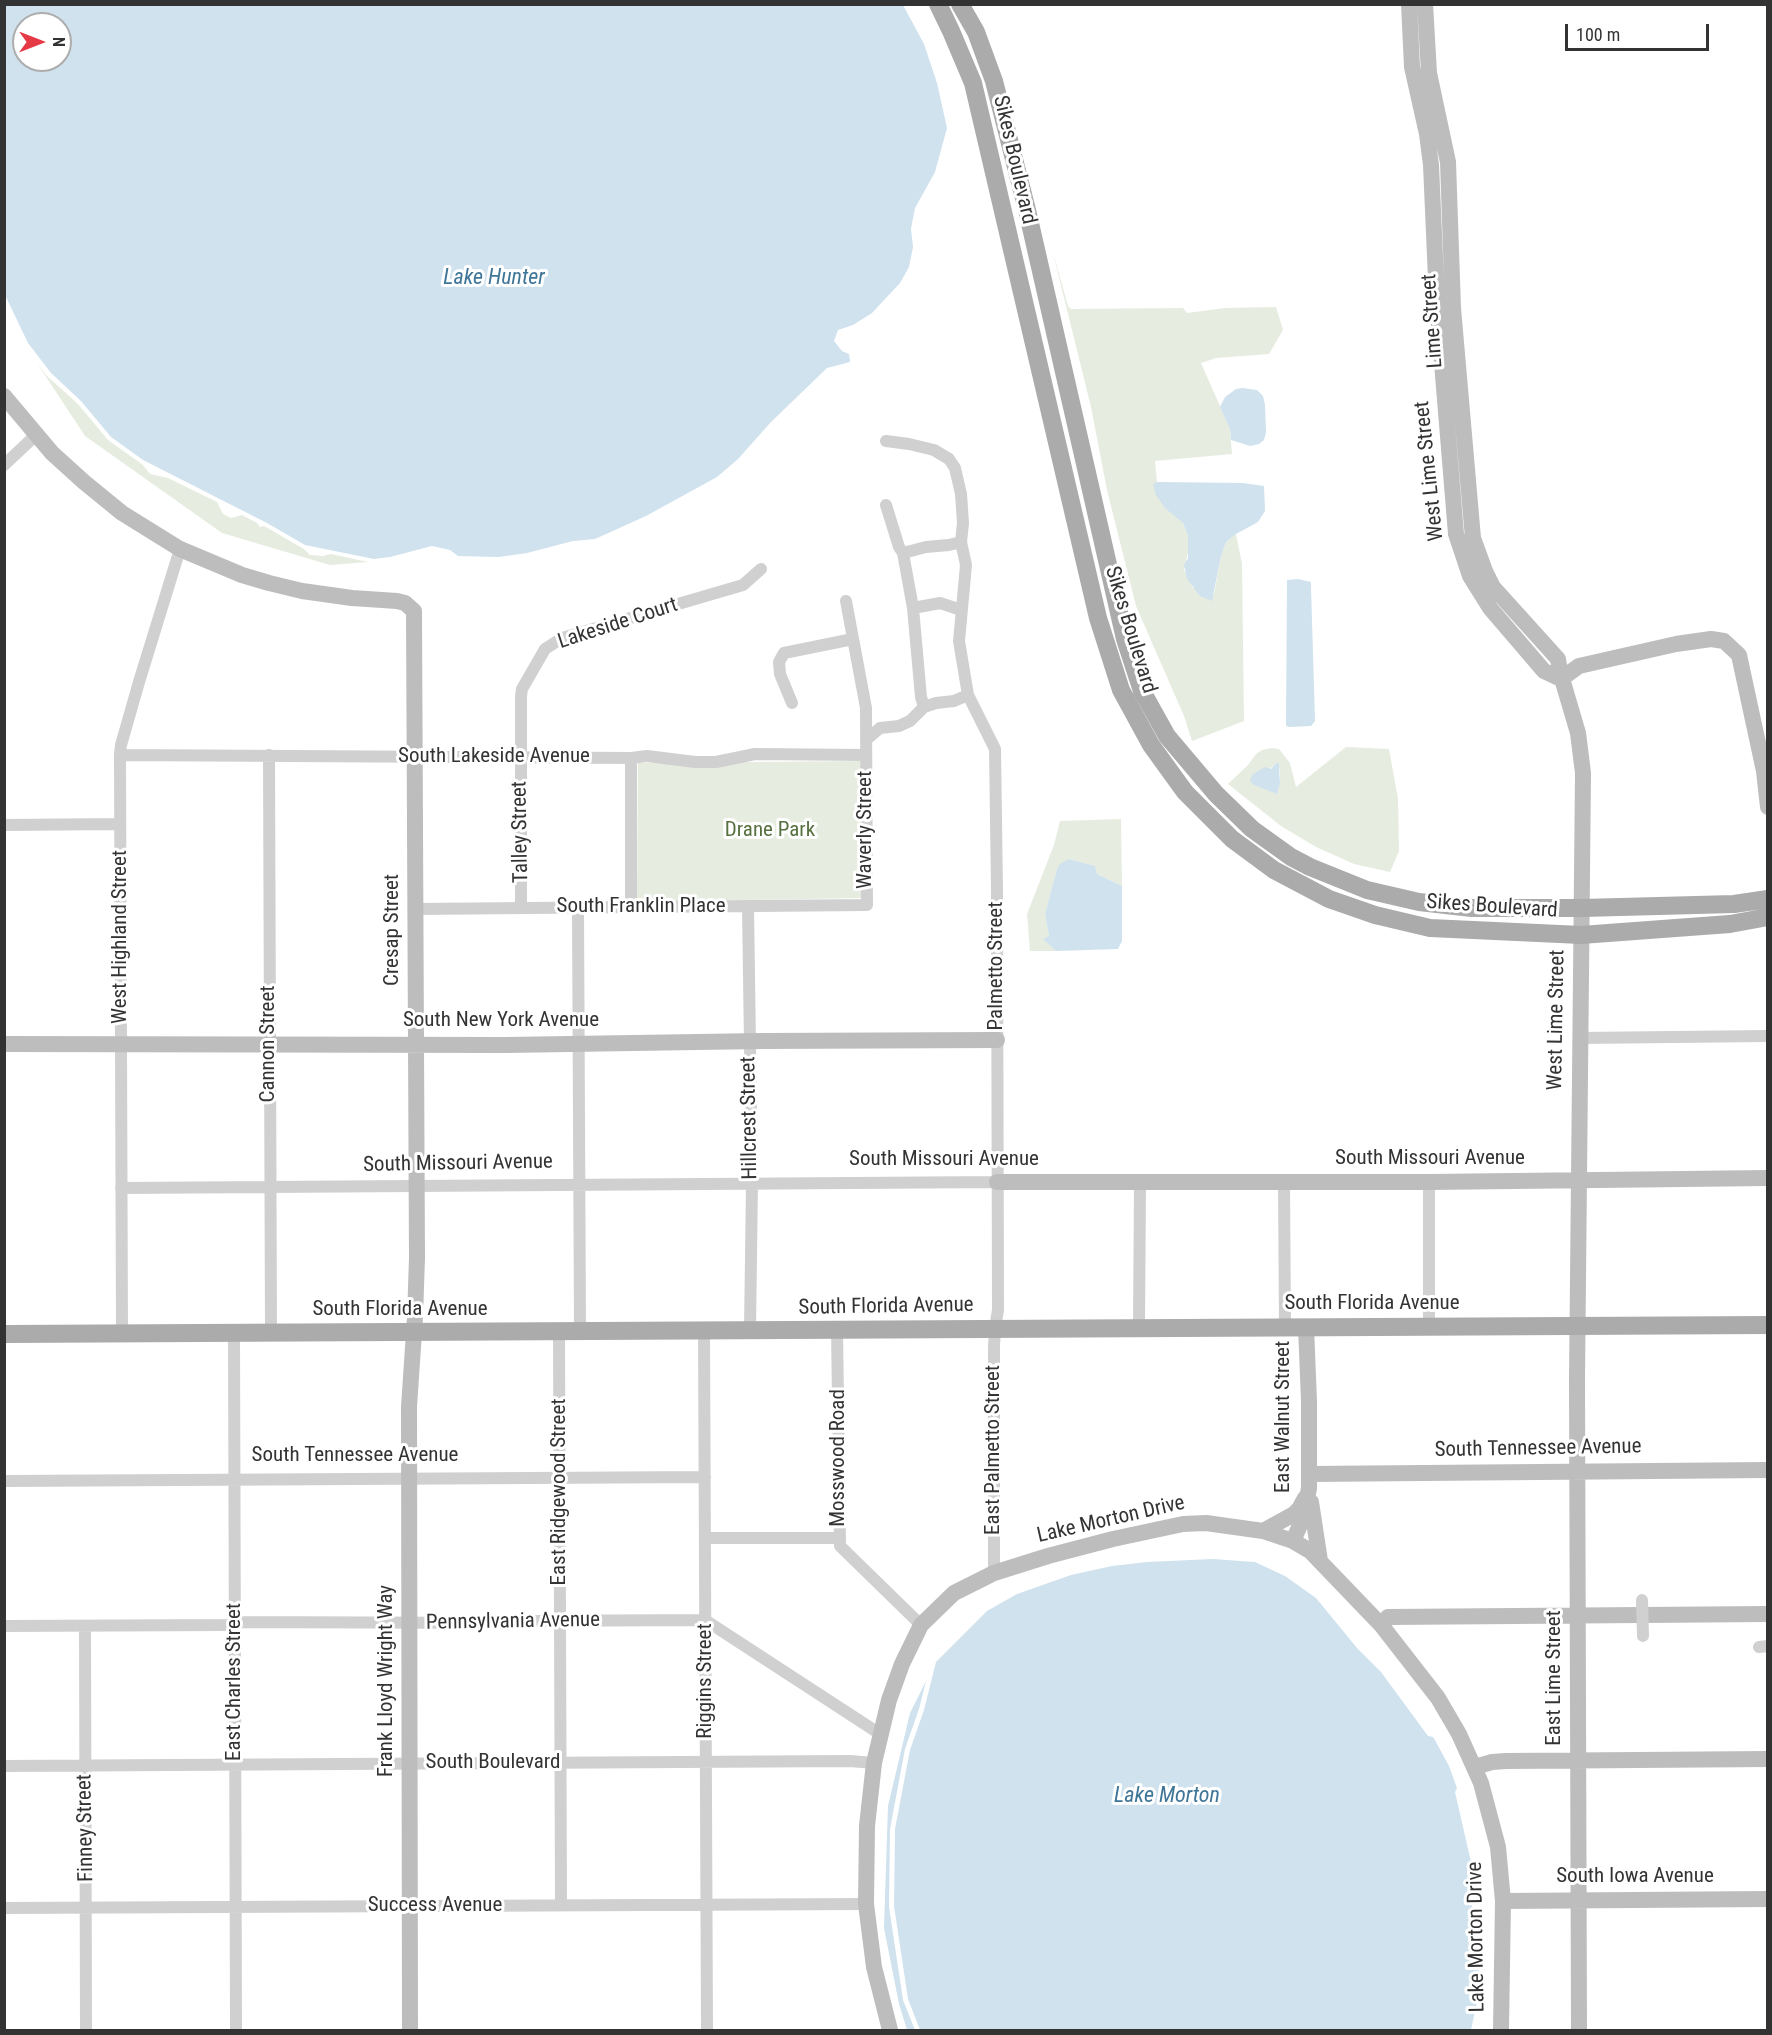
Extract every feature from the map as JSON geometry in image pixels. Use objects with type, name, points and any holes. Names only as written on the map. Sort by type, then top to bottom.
[{"type":"main road","name":"Sikes Boulevard","points":[[938,4],[973,83],[1098,618],[1121,690],[1151,745],[1191,798],[1232,839],[1266,864],[1329,899],[1376,915],[1430,928],[1581,935],[1730,924],[1767,917]]},
{"type":"main road","name":"Sikes Boulevard","points":[[960,4],[976,32],[994,81],[1027,210],[1125,639],[1142,691],[1162,727],[1205,782],[1252,829],[1291,857],[1367,890],[1419,902],[1472,908],[1582,909],[1734,904],[1767,899]]},
{"type":"main road","points":[[1139,723],[1183,771],[1205,782]]},
{"type":"main road","points":[[1191,798],[1215,807],[1282,857],[1291,857]]},
{"type":"main road","name":"South Florida Avenue","points":[[4,1334],[1767,1325]]},
{"type":"street","name":"West Lime Street","points":[[1409,4],[1412,67],[1427,134],[1431,165],[1437,302],[1456,534],[1470,576],[1490,608],[1544,671],[1562,679],[1578,733],[1583,773],[1577,1325]]},
{"type":"street","name":"Lime Street","points":[[1425,4],[1429,73],[1448,162],[1453,308],[1473,538],[1493,587],[1558,659],[1562,679]]},
{"type":"street","points":[[4,396],[52,453],[84,482],[122,513],[180,549]]},
{"type":"street","points":[[4,465],[36,435]]},
{"type":"street","points":[[866,740],[880,728],[898,726],[910,721],[924,706],[954,701],[968,695],[959,640],[966,565],[961,542],[963,523],[961,494],[953,464],[934,450],[886,441]]},
{"type":"street","points":[[886,505],[903,553],[913,608],[921,697],[924,706]]},
{"type":"street","points":[[903,553],[961,542]]},
{"type":"street","name":"Cresap Street","points":[[180,549],[242,575],[292,589],[405,603],[411,606],[415,615],[417,1187],[416,1307],[413,1332]]},
{"type":"street","name":"West Highland Street","points":[[122,1334],[120,755],[139,682],[180,549]]},
{"type":"street","name":"Lakeside Court","points":[[520,757],[522,689],[545,649],[552,643],[562,638],[743,585],[761,569]]},
{"type":"street","name":"Waverly Street","points":[[846,601],[865,700],[867,905]]},
{"type":"street","points":[[913,608],[940,603],[961,610]]},
{"type":"street","points":[[792,704],[780,674],[779,662],[784,654],[854,639]]},
{"type":"street","points":[[1562,679],[1579,666],[1663,647],[1711,639],[1724,641],[1739,655],[1764,771],[1767,807]]},
{"type":"street","name":"Palmetto Street","points":[[968,695],[994,748],[997,890],[998,1310],[994,1328]]},
{"type":"street","name":"South Lakeside Avenue","points":[[120,755],[632,758],[647,756],[695,762],[716,762],[755,754],[866,755]]},
{"type":"street","name":"Cannon Street","points":[[269,755],[270,1333]]},
{"type":"street","name":"Talley Street","points":[[520,757],[521,908]]},
{"type":"street","points":[[632,758],[632,907]]},
{"type":"street","points":[[4,825],[120,825]]},
{"type":"street","name":"South Franklin Place","points":[[415,909],[867,905]]},
{"type":"street","name":"Hillcrest Street","points":[[748,906],[752,1183],[750,1330]]},
{"type":"street","points":[[578,908],[580,1331]]},
{"type":"street","points":[[1579,1038],[1767,1035]]},
{"type":"street","name":"South New York Avenue","points":[[4,1044],[269,1045],[997,1040]]},
{"type":"street","name":"South Missouri Avenue","points":[[121,1188],[752,1183],[1429,1182],[1767,1178]]},
{"type":"street","points":[[1139,1327],[1140,1182]]},
{"type":"street","points":[[1284,1182],[1285,1327]]},
{"type":"street","points":[[1429,1182],[1429,1326]]},
{"type":"street","name":"East Lime Street","points":[[1577,1325],[1579,2031]]},
{"type":"street","name":"East Walnut Street","points":[[1293,1541],[1304,1516],[1309,1481],[1306,1327]]},
{"type":"street","name":"East Palmetto Street","points":[[994,1328],[994,1573]]},
{"type":"street","name":"Mosswood Road","points":[[837,1329],[840,1546],[921,1625]]},
{"type":"street","name":"East Ridgewood Street","points":[[559,1331],[561,1905]]},
{"type":"street","name":"Riggins Street","points":[[704,1331],[707,2031]]},
{"type":"street","name":"Frank Lloyd Wright Way","points":[[410,2031],[409,1407],[413,1332]]},
{"type":"street","name":"East Charles Street","points":[[234,1333],[236,2031]]},
{"type":"street","name":"South Tennessee Avenue","points":[[1309,1481],[1577,1471],[1767,1470]]},
{"type":"street","name":"South Tennessee Avenue","points":[[4,1481],[705,1477]]},
{"type":"street","points":[[1263,1532],[1299,1509],[1309,1481]]},
{"type":"street","points":[[1309,1481],[1320,1561]]},
{"type":"street","name":"Lake Morton Drive","points":[[890,2031],[874,1967],[866,1904],[867,1826],[874,1763],[880,1734],[902,1664],[921,1625],[954,1593],[994,1573],[1108,1540],[1183,1524],[1206,1523],[1263,1532],[1293,1541],[1310,1551],[1382,1626],[1438,1698],[1475,1767],[1491,1816],[1501,1866],[1503,1901],[1500,2031]]},
{"type":"street","points":[[705,1538],[840,1538]]},
{"type":"street","points":[[1642,1600],[1643,1636]]},
{"type":"street","points":[[1382,1626],[1388,1617],[1767,1614]]},
{"type":"street","points":[[705,1620],[880,1734]]},
{"type":"street","name":"Pennsylvania Avenue","points":[[4,1626],[228,1625],[235,1622],[497,1623],[507,1621],[705,1620]]},
{"type":"street","name":"Finney Street","points":[[85,1626],[86,2031]]},
{"type":"street","points":[[1475,1767],[1492,1762],[1767,1759]]},
{"type":"street","name":"South Boulevard","points":[[4,1766],[850,1761],[874,1763]]},
{"type":"street","name":"South Iowa Avenue","points":[[1503,1901],[1767,1899]]},
{"type":"street","name":"Success Avenue","points":[[4,1908],[866,1904]]},
{"type":"green space","points":[[1052,249],[1068,306],[1071,309],[1183,308],[1187,313],[1225,308],[1276,307],[1283,330],[1269,354],[1216,358],[1201,363],[1230,429],[1232,454],[1155,461],[1157,482],[1154,485],[1183,523],[1188,536],[1189,548],[1184,570],[1193,588],[1214,594],[1226,542],[1236,534],[1242,564],[1244,721],[1192,741],[1184,716],[1136,606]]},
{"type":"green space","points":[[37,363],[47,376],[78,404],[108,440],[143,465],[150,474],[168,478],[217,502],[223,514],[231,518],[242,515],[260,527],[264,526],[304,549],[310,555],[331,554],[368,562],[330,565],[222,533],[85,436]]},
{"type":"green space","points":[[1346,747],[1389,749],[1398,799],[1399,851],[1390,872],[1354,864],[1316,847],[1281,826],[1228,784],[1256,754],[1272,748],[1279,749],[1290,763],[1296,787]],"holes":[[[1277,762],[1280,770],[1280,784],[1277,793],[1254,785]]]},
{"type":"green space","name":"Drane Park","points":[[861,761],[862,898],[637,902],[638,763]]},
{"type":"green space","points":[[1121,819],[1122,886],[1097,874],[1095,866],[1069,859],[1057,870],[1045,914],[1049,936],[1044,939],[1056,951],[1030,951],[1027,914],[1054,845],[1060,821]]},
{"type":"water","name":"Lake Hunter","points":[[4,5],[903,5],[924,44],[937,83],[947,128],[935,172],[915,208],[911,229],[913,247],[909,267],[900,283],[872,313],[853,325],[838,330],[834,341],[842,351],[849,354],[850,362],[827,368],[771,422],[738,459],[717,477],[646,516],[595,539],[573,541],[527,553],[499,557],[458,556],[450,550],[432,546],[374,559],[305,545],[267,523],[143,460],[111,437],[81,401],[51,373],[28,343],[5,295]]},
{"type":"water","points":[[1236,389],[1257,390],[1263,396],[1265,405],[1264,440],[1250,446],[1231,440],[1230,429],[1220,407],[1225,397]]},
{"type":"water","points":[[1157,482],[1243,483],[1264,486],[1265,511],[1258,522],[1226,542],[1212,601],[1200,596],[1187,579],[1184,565],[1188,558],[1188,536],[1183,523],[1165,508],[1156,495],[1153,484]]},
{"type":"water","points":[[1298,579],[1311,582],[1315,721],[1311,726],[1289,727],[1286,726],[1287,580]]},
{"type":"water","points":[[1277,762],[1280,784],[1277,794],[1254,785],[1250,781],[1252,775],[1265,767],[1271,769]]},
{"type":"water","points":[[1069,859],[1095,866],[1097,874],[1122,886],[1122,941],[1118,949],[1056,951],[1043,939],[1049,936],[1045,914],[1057,869],[1060,864]]},
{"type":"water","name":"Lake Morton","points":[[1213,1559],[1255,1562],[1285,1576],[1316,1598],[1357,1648],[1381,1672],[1428,1736],[1433,1737],[1436,1742],[1449,1766],[1457,1788],[1455,1792],[1471,1862],[1472,1906],[1478,1927],[1479,1964],[1477,2002],[1471,2030],[920,2030],[908,1999],[894,1906],[895,1829],[910,1750],[924,1710],[936,1662],[987,1611],[1017,1594],[1071,1575],[1112,1566]]},
{"type":"water","points":[[926,1681],[905,1749],[890,1829],[889,1907],[903,2000],[915,2030],[907,2030],[899,2004],[884,1928],[888,1806],[910,1713]]}]
